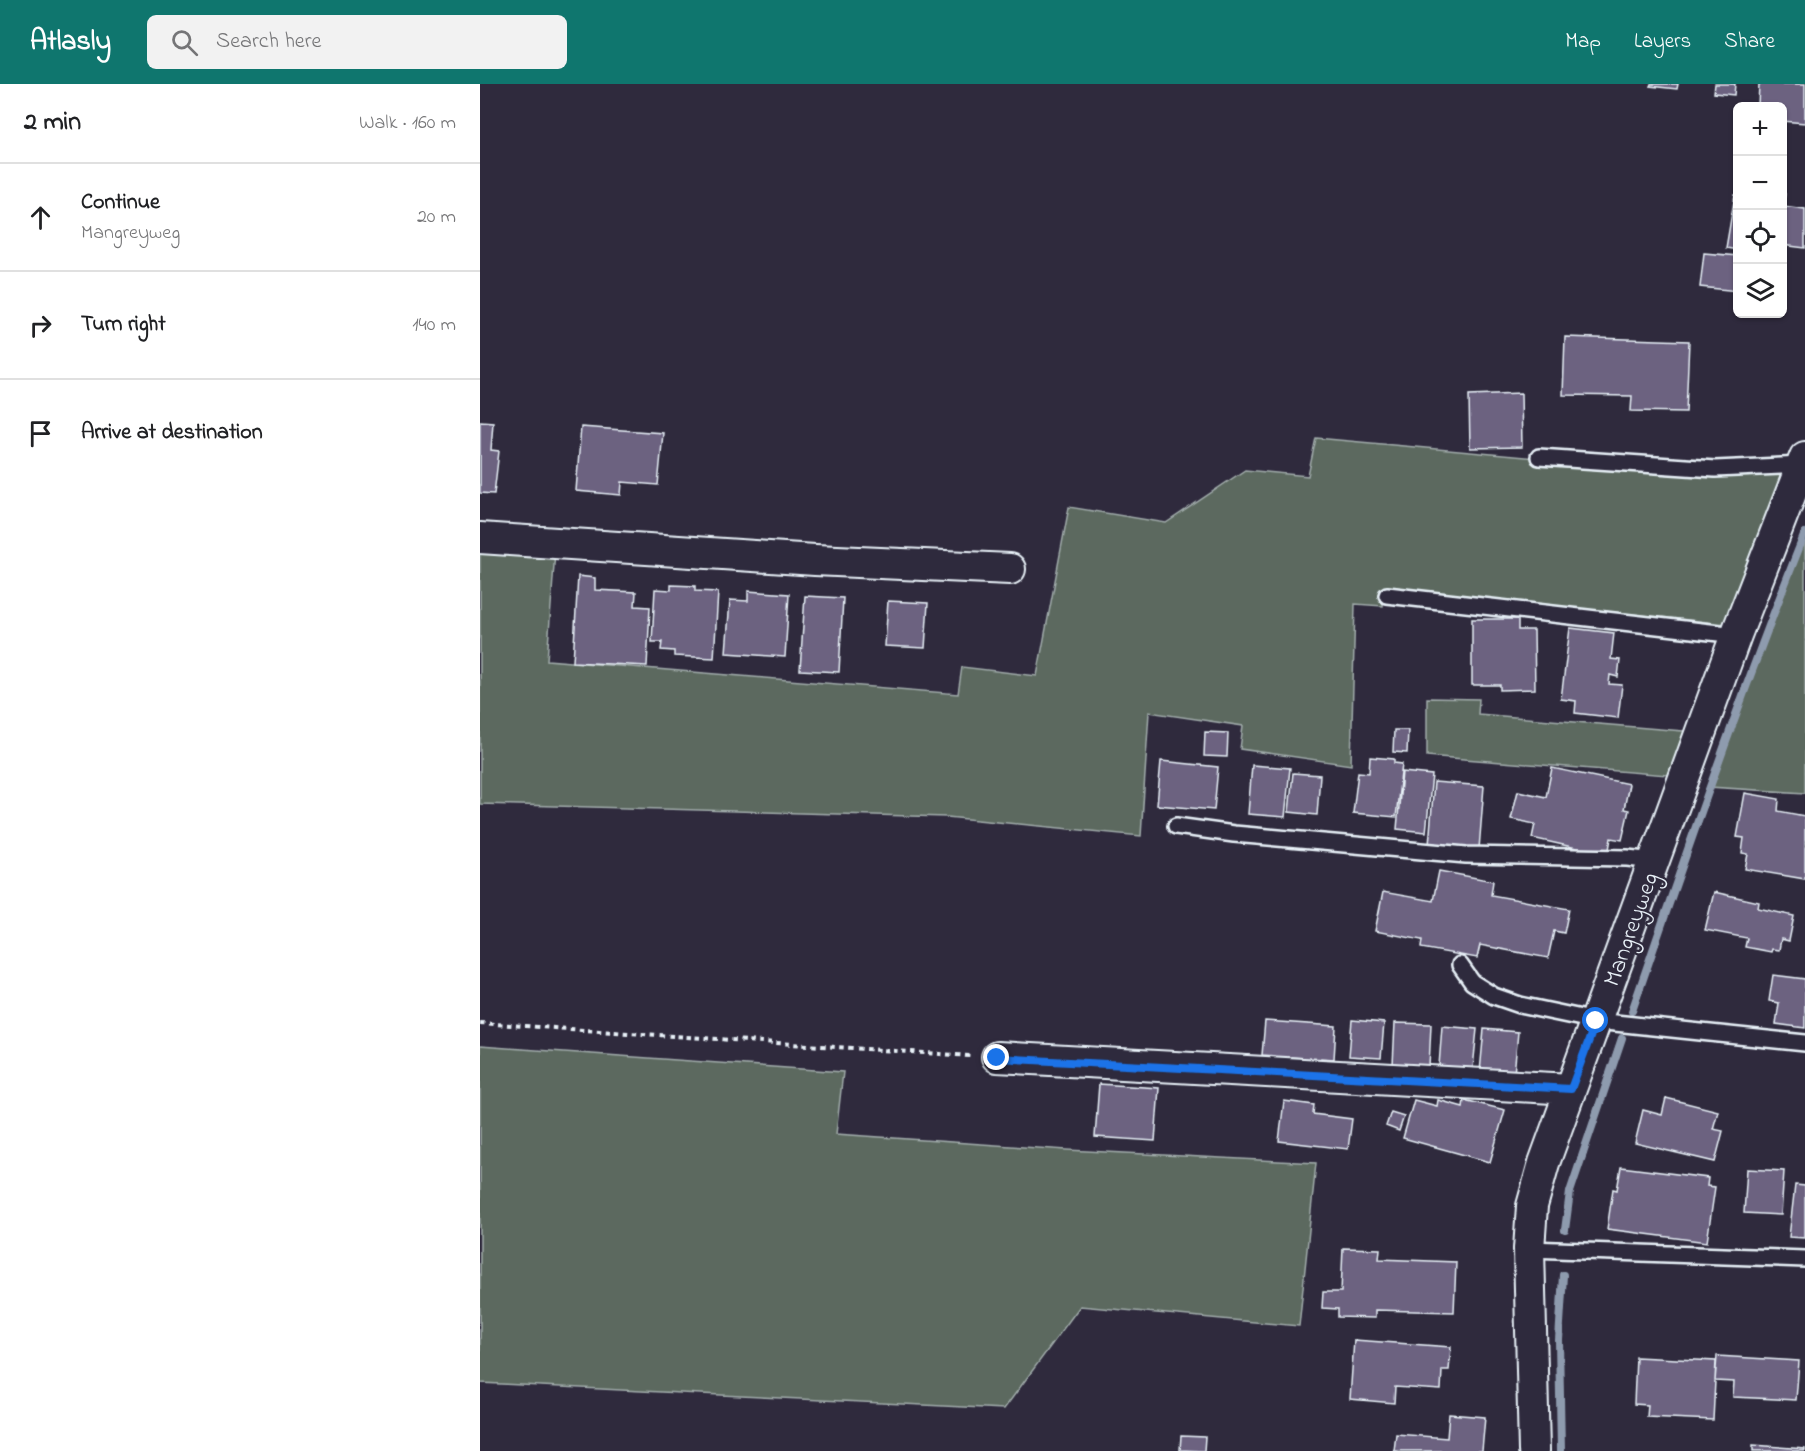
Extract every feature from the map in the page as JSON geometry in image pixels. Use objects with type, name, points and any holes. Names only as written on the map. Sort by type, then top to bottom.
[{"type":"street","name":"Mangreyweg","points":[[1534,1451],[1529,1249],[1532,1206],[1544,1163],[1736,635],[1803,461]]},
{"type":"street","points":[[480,537],[815,560],[1010,569]]},
{"type":"street","points":[[997,1058],[1571,1089]]},
{"type":"lane","points":[[1539,457],[1715,469],[1803,461]]},
{"type":"lane","points":[[1388,595],[1736,635]]},
{"type":"lane","points":[[1176,826],[1234,834],[1466,855],[1627,858],[1655,861]]},
{"type":"lane","points":[[1460,965],[1472,982],[1494,996],[1520,1005],[1596,1021],[1805,1043]]},
{"type":"lane","points":[[1529,1249],[1805,1259]]},
{"type":"path","points":[[480,1023],[997,1058]]},
{"type":"green space","points":[[1316,438],[1712,474],[1788,473],[1727,624],[1384,588],[1383,606],[1355,604],[1351,765],[1240,749],[1243,726],[1149,712],[1141,836],[947,817],[480,804],[480,547],[555,551],[547,660],[958,694],[962,667],[1037,676],[1069,507],[1166,523],[1245,470],[1308,476]]},
{"type":"green space","points":[[1805,533],[1805,793],[1709,787],[1775,607]]},
{"type":"green space","points":[[1427,698],[1479,699],[1478,714],[1695,732],[1680,776],[1427,756]]},
{"type":"green space","points":[[480,1046],[843,1072],[836,1134],[1067,1150],[1316,1163],[1299,1326],[1080,1306],[1004,1409],[480,1383]]},
{"type":"building","points":[[1651,84],[1678,84],[1677,89],[1650,86]]},
{"type":"building","points":[[1715,84],[1735,84],[1734,95],[1714,93]]},
{"type":"building","points":[[1759,84],[1805,84],[1805,123],[1787,121],[1787,102],[1758,102]]},
{"type":"building","points":[[1733,207],[1733,249],[1726,248]]},
{"type":"building","points":[[1787,207],[1805,209],[1805,248],[1787,246]]},
{"type":"building","points":[[1704,253],[1733,256],[1733,290],[1700,287]]},
{"type":"building","points":[[1565,337],[1689,341],[1686,412],[1631,411],[1632,396],[1563,395]]},
{"type":"building","points":[[1521,393],[1522,447],[1470,448],[1469,395]]},
{"type":"building","points":[[480,421],[493,422],[491,450],[499,451],[494,494],[480,493]]},
{"type":"building","points":[[581,427],[663,433],[658,485],[622,482],[621,495],[576,491]]},
{"type":"building","points":[[578,576],[595,578],[595,590],[636,592],[635,606],[650,607],[647,666],[573,662]]},
{"type":"building","points":[[671,585],[695,586],[695,591],[718,592],[714,658],[674,656],[674,651],[661,650],[662,642],[652,642],[655,589],[671,590]]},
{"type":"building","points":[[748,591],[789,594],[785,657],[726,653],[730,600],[748,601]]},
{"type":"building","points":[[805,596],[843,598],[839,672],[800,670]]},
{"type":"building","points":[[888,601],[928,603],[925,648],[885,646]]},
{"type":"building","points":[[1472,619],[1518,619],[1518,630],[1534,630],[1535,689],[1500,690],[1500,685],[1472,685]]},
{"type":"building","points":[[1570,628],[1614,633],[1611,659],[1620,660],[1618,677],[1610,675],[1609,684],[1622,685],[1618,718],[1575,713],[1576,701],[1561,699]]},
{"type":"building","points":[[1394,730],[1408,730],[1407,753],[1393,752]]},
{"type":"building","points":[[1205,732],[1228,733],[1227,757],[1204,756]]},
{"type":"building","points":[[1370,757],[1394,759],[1394,763],[1402,764],[1396,817],[1353,813],[1358,772],[1369,773]]},
{"type":"building","points":[[1161,761],[1218,767],[1214,810],[1157,805]]},
{"type":"building","points":[[1252,765],[1290,768],[1285,817],[1248,814]]},
{"type":"building","points":[[1552,768],[1629,784],[1624,809],[1629,810],[1622,840],[1611,838],[1608,855],[1532,838],[1535,824],[1511,819],[1518,791],[1546,797]]},
{"type":"building","points":[[1402,772],[1432,775],[1426,832],[1397,829]]},
{"type":"building","points":[[1293,773],[1320,775],[1317,815],[1289,812]]},
{"type":"building","points":[[1434,782],[1484,786],[1479,849],[1429,845]]},
{"type":"building","points":[[1745,793],[1779,799],[1778,811],[1805,816],[1805,879],[1745,869],[1748,854],[1742,853],[1744,838],[1737,837]]},
{"type":"building","points":[[1439,871],[1493,881],[1491,895],[1569,909],[1564,933],[1554,931],[1548,958],[1480,945],[1477,958],[1421,948],[1422,940],[1375,931],[1383,892],[1433,901]]},
{"type":"building","points":[[1714,892],[1759,902],[1758,908],[1794,916],[1789,941],[1781,939],[1779,950],[1772,949],[1771,952],[1745,947],[1747,938],[1705,930]]},
{"type":"building","points":[[1773,975],[1805,979],[1805,1028],[1776,1024],[1779,1003],[1769,1001]]},
{"type":"building","points":[[1352,1020],[1384,1023],[1381,1058],[1349,1056]]},
{"type":"building","points":[[1265,1021],[1336,1026],[1334,1059],[1321,1058],[1321,1063],[1303,1062],[1304,1058],[1291,1057],[1290,1061],[1275,1060],[1275,1056],[1262,1055]]},
{"type":"building","points":[[1395,1023],[1431,1024],[1429,1067],[1393,1065]]},
{"type":"building","points":[[1442,1026],[1477,1029],[1473,1068],[1439,1066]]},
{"type":"building","points":[[1484,1029],[1518,1032],[1514,1074],[1480,1072]]},
{"type":"building","points":[[1099,1084],[1159,1088],[1155,1141],[1095,1137]]},
{"type":"building","points":[[1666,1098],[1718,1111],[1713,1129],[1723,1131],[1715,1162],[1635,1143],[1643,1110],[1662,1115]]},
{"type":"building","points":[[1414,1100],[1437,1106],[1438,1100],[1463,1107],[1464,1100],[1505,1110],[1490,1162],[1403,1138]]},
{"type":"building","points":[[1284,1101],[1314,1105],[1313,1114],[1352,1119],[1348,1149],[1279,1141]]},
{"type":"building","points":[[1391,1112],[1404,1116],[1399,1131],[1386,1126]]},
{"type":"building","points":[[1621,1167],[1708,1178],[1707,1186],[1715,1187],[1707,1242],[1607,1229],[1613,1189],[1617,1190]]},
{"type":"building","points":[[1747,1169],[1784,1171],[1781,1215],[1744,1213]]},
{"type":"building","points":[[1795,1185],[1805,1186],[1805,1238],[1789,1237]]},
{"type":"building","points":[[1343,1248],[1380,1249],[1379,1259],[1456,1262],[1454,1312],[1375,1310],[1375,1318],[1338,1317],[1338,1309],[1322,1308],[1323,1292],[1341,1292]]},
{"type":"building","points":[[1354,1340],[1451,1347],[1449,1370],[1442,1370],[1441,1390],[1395,1387],[1394,1403],[1350,1399]]},
{"type":"building","points":[[1717,1356],[1799,1361],[1796,1400],[1733,1397],[1734,1382],[1715,1381]]},
{"type":"building","points":[[1636,1357],[1716,1361],[1713,1420],[1647,1417],[1648,1405],[1634,1404]]},
{"type":"building","points":[[1449,1414],[1485,1417],[1482,1451],[1394,1451],[1396,1434],[1447,1438]]},
{"type":"building","points":[[1181,1436],[1205,1437],[1204,1451],[1180,1450]]},
{"type":"building","points":[[1753,1445],[1805,1449],[1805,1451],[1753,1451]]},
{"type":"waterway","points":[[1632,1011],[1737,711],[1805,533]]},
{"type":"waterway","points":[[1565,1230],[1570,1192],[1622,1038]]},
{"type":"waterway","points":[[1561,1451],[1559,1340],[1563,1275]]},
{"type":"route","points":[[997,1058],[1571,1089],[1596,1021]]}]
